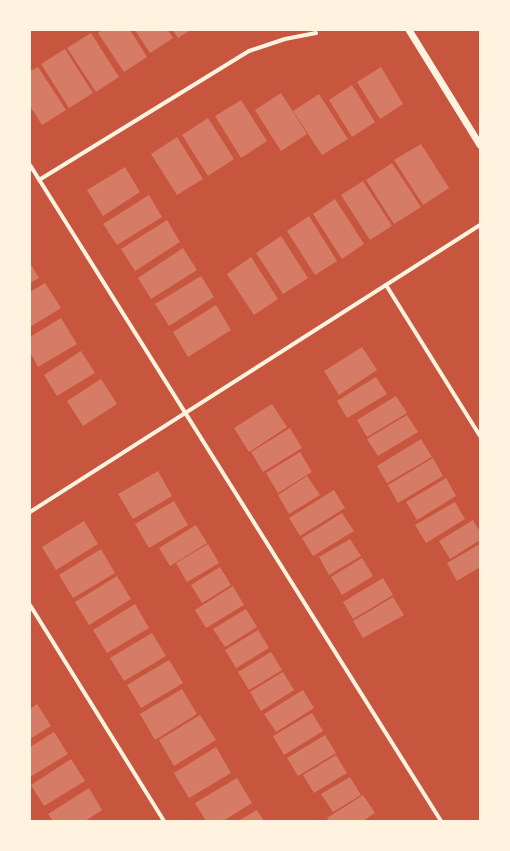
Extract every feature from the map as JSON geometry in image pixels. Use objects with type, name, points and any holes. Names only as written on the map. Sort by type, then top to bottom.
[{"type":"street","points":[[409,30],[480,145]]},
{"type":"street","points":[[40,180],[249,51],[285,39],[316,33]]},
{"type":"street","points":[[30,165],[441,821]]},
{"type":"street","points":[[30,512],[480,225]]},
{"type":"street","points":[[386,285],[480,436]]},
{"type":"street","points":[[30,604],[164,821]]},
{"type":"building","points":[[102,30],[130,30],[147,57],[124,72],[98,33]]},
{"type":"building","points":[[135,30],[168,30],[173,38],[150,53]]},
{"type":"building","points":[[173,30],[190,30],[178,38]]},
{"type":"building","points":[[91,33],[119,77],[96,92],[67,48]]},
{"type":"building","points":[[65,49],[93,93],[69,108],[41,64]]},
{"type":"building","points":[[38,67],[66,110],[42,125],[30,106],[30,71]]},
{"type":"building","points":[[381,67],[403,104],[380,119],[357,82]]},
{"type":"building","points":[[352,85],[375,122],[352,137],[329,100]]},
{"type":"building","points":[[281,93],[307,134],[281,151],[255,110]]},
{"type":"building","points":[[319,94],[348,139],[322,155],[293,111]]},
{"type":"building","points":[[241,100],[267,141],[241,158],[215,116]]},
{"type":"building","points":[[208,118],[234,159],[208,176],[182,135]]},
{"type":"building","points":[[177,137],[203,179],[177,195],[151,154]]},
{"type":"building","points":[[421,144],[449,188],[423,205],[394,160]]},
{"type":"building","points":[[392,163],[421,207],[394,224],[366,180]]},
{"type":"building","points":[[125,167],[140,192],[103,216],[87,190]]},
{"type":"building","points":[[363,181],[392,226],[370,240],[341,195]]},
{"type":"building","points":[[149,195],[162,217],[117,245],[103,224]]},
{"type":"building","points":[[335,199],[364,244],[342,259],[313,214]]},
{"type":"building","points":[[309,216],[337,261],[315,275],[287,231]]},
{"type":"building","points":[[167,220],[180,242],[135,271],[121,249]]},
{"type":"building","points":[[281,236],[308,278],[283,294],[256,253]]},
{"type":"building","points":[[183,248],[197,270],[151,299],[138,278]]},
{"type":"building","points":[[251,257],[278,299],[254,315],[227,274]]},
{"type":"building","points":[[30,263],[39,278],[30,283]]},
{"type":"building","points":[[201,276],[214,297],[169,326],[155,304]]},
{"type":"building","points":[[45,283],[61,308],[30,327],[30,292]]},
{"type":"building","points":[[216,305],[231,330],[188,357],[173,332]]},
{"type":"building","points":[[61,318],[77,344],[38,367],[30,352],[30,337]]},
{"type":"building","points":[[362,347],[377,370],[339,395],[324,371]]},
{"type":"building","points":[[81,351],[95,373],[57,396],[44,375]]},
{"type":"building","points":[[376,377],[387,394],[347,418],[337,401]]},
{"type":"building","points":[[101,379],[117,404],[83,426],[67,401]]},
{"type":"building","points":[[396,396],[407,413],[367,437],[357,420]]},
{"type":"building","points":[[272,404],[287,427],[249,452],[234,428]]},
{"type":"building","points":[[407,415],[418,432],[378,456],[367,439]]},
{"type":"building","points":[[290,428],[302,448],[263,472],[251,452]]},
{"type":"building","points":[[421,439],[432,457],[387,483],[377,466]]},
{"type":"building","points":[[300,452],[312,472],[278,493],[266,473]]},
{"type":"building","points":[[433,458],[443,476],[398,503],[388,485]]},
{"type":"building","points":[[158,471],[172,496],[133,519],[118,494]]},
{"type":"building","points":[[307,476],[320,495],[289,514],[278,495]]},
{"type":"building","points":[[446,478],[456,496],[417,520],[406,502]]},
{"type":"building","points":[[334,490],[345,508],[300,536],[289,518]]},
{"type":"building","points":[[174,501],[188,525],[149,548],[135,524]]},
{"type":"building","points":[[455,502],[465,519],[426,543],[415,525]]},
{"type":"building","points":[[342,513],[354,531],[313,556],[302,538]]},
{"type":"building","points":[[473,520],[480,532],[480,540],[450,559],[439,541]]},
{"type":"building","points":[[84,521],[98,544],[56,570],[42,547]]},
{"type":"building","points":[[196,525],[207,543],[170,566],[159,548]]},
{"type":"building","points":[[350,539],[361,556],[329,575],[319,557]]},
{"type":"building","points":[[208,544],[219,563],[187,582],[176,563]]},
{"type":"building","points":[[480,544],[480,567],[457,581],[447,563]]},
{"type":"building","points":[[101,549],[115,573],[73,598],[59,575]]},
{"type":"building","points":[[362,558],[373,576],[342,595],[331,577]]},
{"type":"building","points":[[220,567],[231,585],[202,603],[191,585]]},
{"type":"building","points":[[117,576],[131,599],[89,625],[75,602]]},
{"type":"building","points":[[383,578],[393,595],[353,619],[343,602]]},
{"type":"building","points":[[233,586],[244,605],[206,628],[195,610]]},
{"type":"building","points":[[393,597],[404,615],[363,638],[353,621]]},
{"type":"building","points":[[135,604],[149,628],[107,653],[93,630]]},
{"type":"building","points":[[246,609],[257,627],[225,647],[213,629]]},
{"type":"building","points":[[258,630],[269,648],[236,668],[225,650]]},
{"type":"building","points":[[152,633],[166,656],[124,681],[110,658]]},
{"type":"building","points":[[271,652],[282,670],[249,690],[238,672]]},
{"type":"building","points":[[169,660],[183,683],[141,708],[127,685]]},
{"type":"building","points":[[283,672],[294,690],[261,711],[250,692]]},
{"type":"building","points":[[182,689],[197,714],[155,740],[140,714]]},
{"type":"building","points":[[303,690],[314,708],[276,732],[264,714]]},
{"type":"building","points":[[37,704],[51,726],[30,739],[30,709]]},
{"type":"building","points":[[312,713],[323,731],[284,755],[273,736]]},
{"type":"building","points":[[200,715],[216,740],[174,766],[159,740]]},
{"type":"building","points":[[54,732],[68,754],[30,777],[30,747]]},
{"type":"building","points":[[325,735],[336,753],[298,776],[287,758]]},
{"type":"building","points":[[216,747],[231,773],[189,798],[174,773]]},
{"type":"building","points":[[336,755],[347,773],[314,793],[303,775]]},
{"type":"building","points":[[71,759],[85,781],[44,806],[31,785]]},
{"type":"building","points":[[350,777],[361,795],[333,812],[321,794]]},
{"type":"building","points":[[237,778],[252,803],[223,821],[206,821],[195,803]]},
{"type":"building","points":[[89,788],[102,810],[85,821],[53,821],[48,814]]},
{"type":"building","points":[[363,795],[375,813],[363,821],[329,821],[327,818]]},
{"type":"building","points":[[257,810],[264,821],[238,821]]}]
